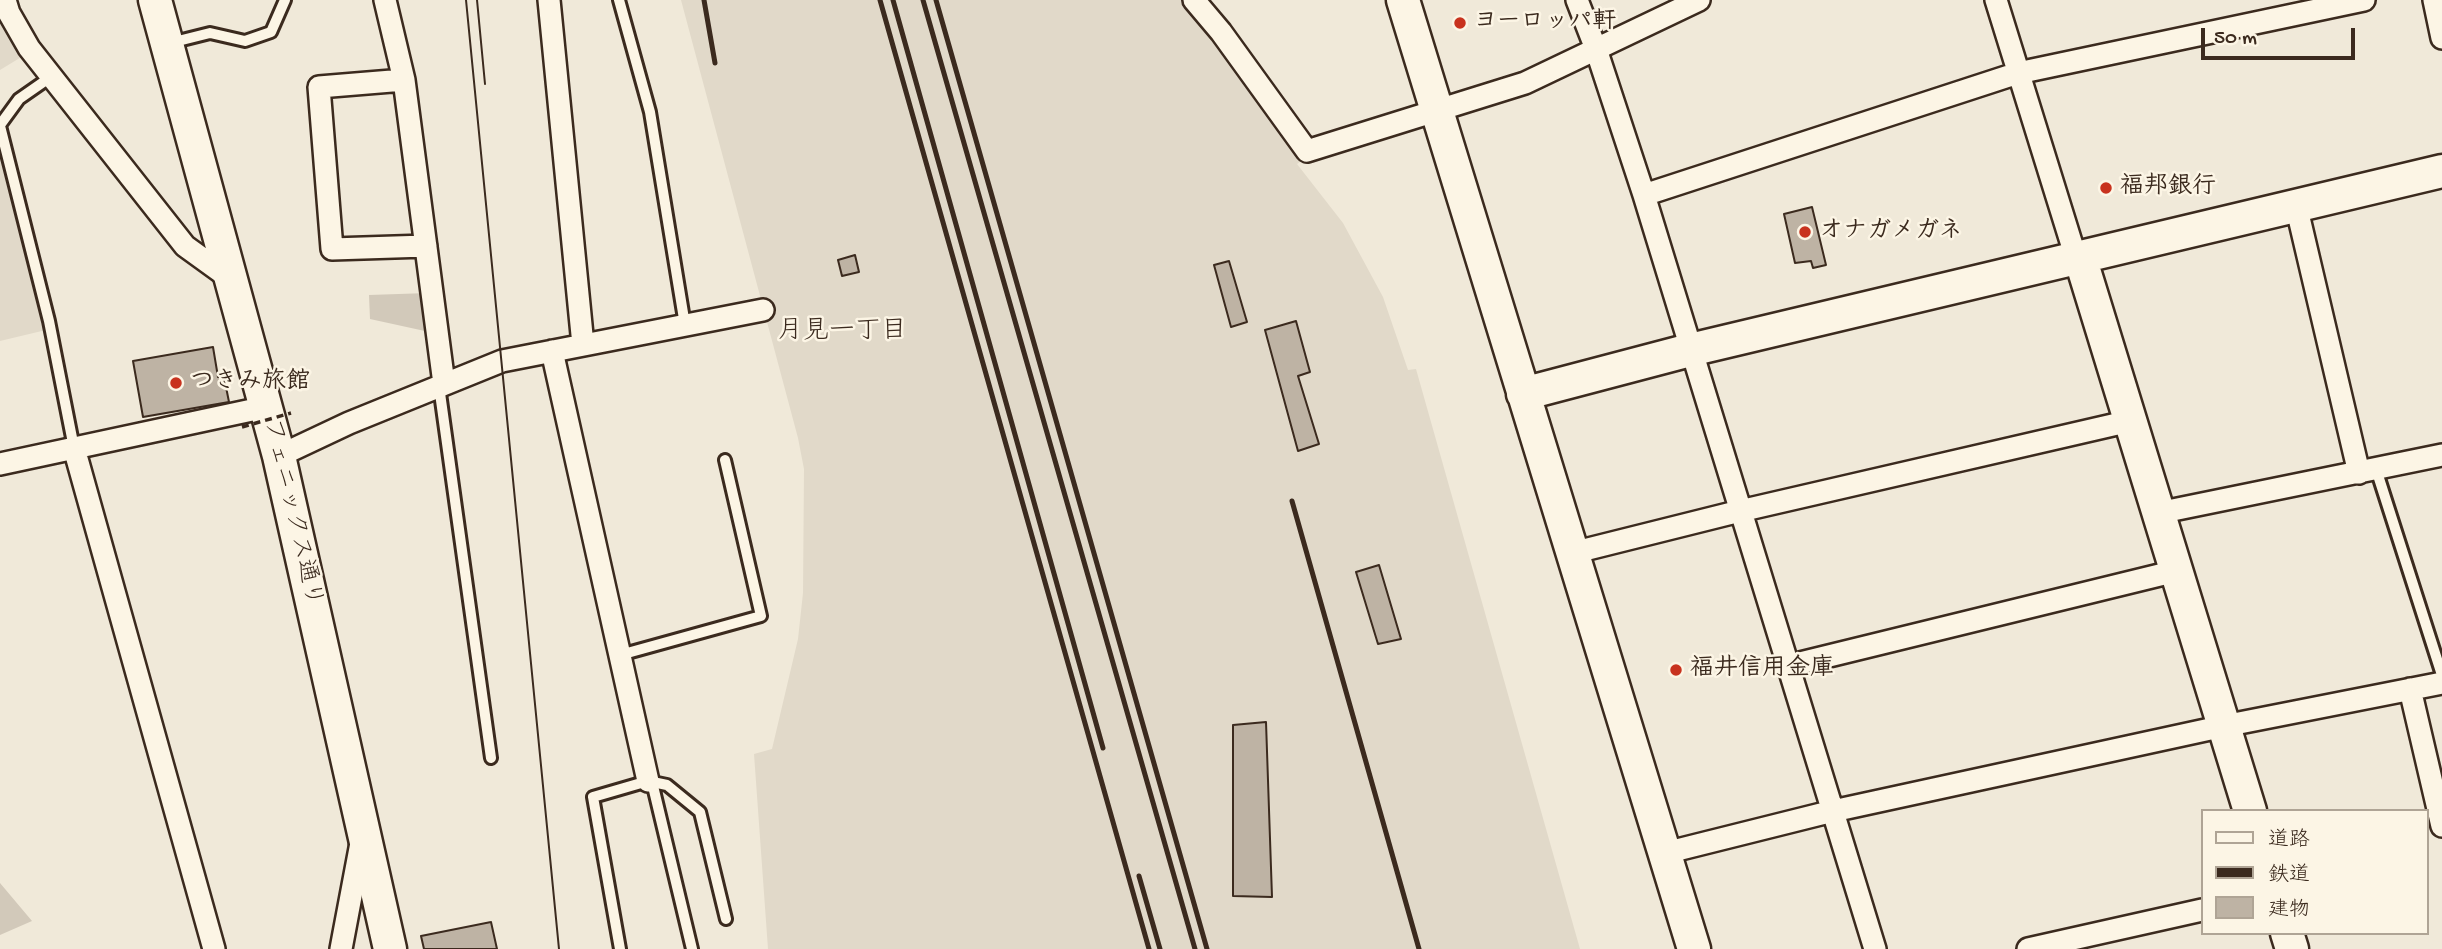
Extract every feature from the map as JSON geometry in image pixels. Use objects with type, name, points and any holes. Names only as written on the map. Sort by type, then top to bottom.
[{"type":"street","points":[[5,0],[9,13],[29,48],[185,246],[232,280]]},
{"type":"street","name":"フェニックス通り","points":[[155,0],[279,456],[390,949]]},
{"type":"street","points":[[385,0],[404,80],[442,385]]},
{"type":"street","points":[[549,0],[583,345]]},
{"type":"street","points":[[1194,0],[1222,32],[1307,151],[1525,83],[1699,0]]},
{"type":"street","points":[[1403,0],[1694,949]]},
{"type":"street","points":[[1577,0],[1644,195],[1875,949]]},
{"type":"street","points":[[1996,0],[2249,809]]},
{"type":"street","points":[[1644,195],[2018,73],[2364,0]]},
{"type":"street","points":[[2434,0],[2442,38]]},
{"type":"street","points":[[404,80],[319,87],[332,249],[426,246]]},
{"type":"street","points":[[1523,394],[1690,350],[2442,170]]},
{"type":"street","points":[[2296,205],[2368,471]]},
{"type":"street","points":[[279,456],[349,423],[502,361],[763,310]]},
{"type":"street","points":[[552,351],[650,782]]},
{"type":"street","points":[[0,464],[74,448],[267,416]]},
{"type":"street","points":[[1572,553],[1740,511],[2130,421]]},
{"type":"street","points":[[74,448],[214,949]]},
{"type":"street","points":[[2158,513],[2442,455]]},
{"type":"street","points":[[1788,666],[2176,571]]},
{"type":"street","points":[[1665,853],[1833,811],[2224,726],[2442,683]]},
{"type":"street","points":[[2410,689],[2442,826]]},
{"type":"street","points":[[341,949],[363,831]]},
{"type":"street","points":[[2028,949],[2200,910]]},
{"type":"lane","points":[[167,44],[210,33],[244,41],[271,32],[285,0]]},
{"type":"lane","points":[[619,0],[650,112],[685,325]]},
{"type":"lane","points":[[52,76],[19,99],[0,125],[49,321],[74,448]]},
{"type":"lane","points":[[442,385],[491,758]]},
{"type":"lane","points":[[620,655],[761,616],[725,460]]},
{"type":"lane","points":[[2368,471],[2442,675]]},
{"type":"lane","points":[[650,782],[692,949]]},
{"type":"lane","points":[[620,949],[593,797],[650,782],[667,785],[700,812],[726,919]]},
{"type":"shaded area","points":[[681,0],[1181,0],[1212,35],[1301,161],[1297,164],[1343,223],[1383,297],[1408,370],[1416,369],[1580,949],[768,949],[754,754],[772,749],[798,639],[803,593],[804,469]]},
{"type":"shaded area","points":[[0,16],[23,56],[0,70]]},
{"type":"shaded area","points":[[0,135],[46,330],[0,341]]},
{"type":"shaded area","points":[[428,293],[434,333],[370,319],[369,295]]},
{"type":"shaded area","points":[[0,883],[32,921],[0,935]]},
{"type":"building","points":[[1812,207],[1826,265],[1813,268],[1811,261],[1795,263],[1784,214]]},
{"type":"building","points":[[855,255],[859,272],[842,276],[838,260]]},
{"type":"building","points":[[1229,261],[1247,322],[1231,327],[1214,265]]},
{"type":"building","points":[[1296,321],[1310,372],[1298,376],[1319,444],[1298,451],[1265,330]]},
{"type":"building","points":[[213,347],[218,377],[224,377],[229,402],[143,417],[133,361]]},
{"type":"building","points":[[1379,565],[1401,639],[1378,644],[1356,572]]},
{"type":"building","points":[[1266,722],[1272,897],[1233,896],[1233,725]]},
{"type":"building","points":[[491,922],[497,949],[424,949],[421,936]]},
{"type":"tram line","points":[[466,0],[559,949]]},
{"type":"tram line","points":[[477,0],[485,84]]},
{"type":"railway","points":[[704,0],[715,63]]},
{"type":"railway","points":[[880,0],[1149,949]]},
{"type":"railway","points":[[893,0],[1103,748]]},
{"type":"railway","points":[[923,0],[1195,949]]},
{"type":"railway","points":[[936,0],[1207,949]]},
{"type":"railway","points":[[1292,501],[1419,949]]},
{"type":"railway","points":[[1139,876],[1160,949]]},
{"type":"place","name":"ヨーロッパ軒","points":[[1460,23]]},
{"type":"place","name":"福邦銀行","points":[[2106,188]]},
{"type":"place","name":"オナガメガネ","points":[[1805,232]]},
{"type":"place","name":"つきみ旅館","points":[[176,383]]},
{"type":"place","name":"福井信用金庫","points":[[1676,670]]},
{"type":"district","name":"月見一丁目","points":[[842,333]]}]
